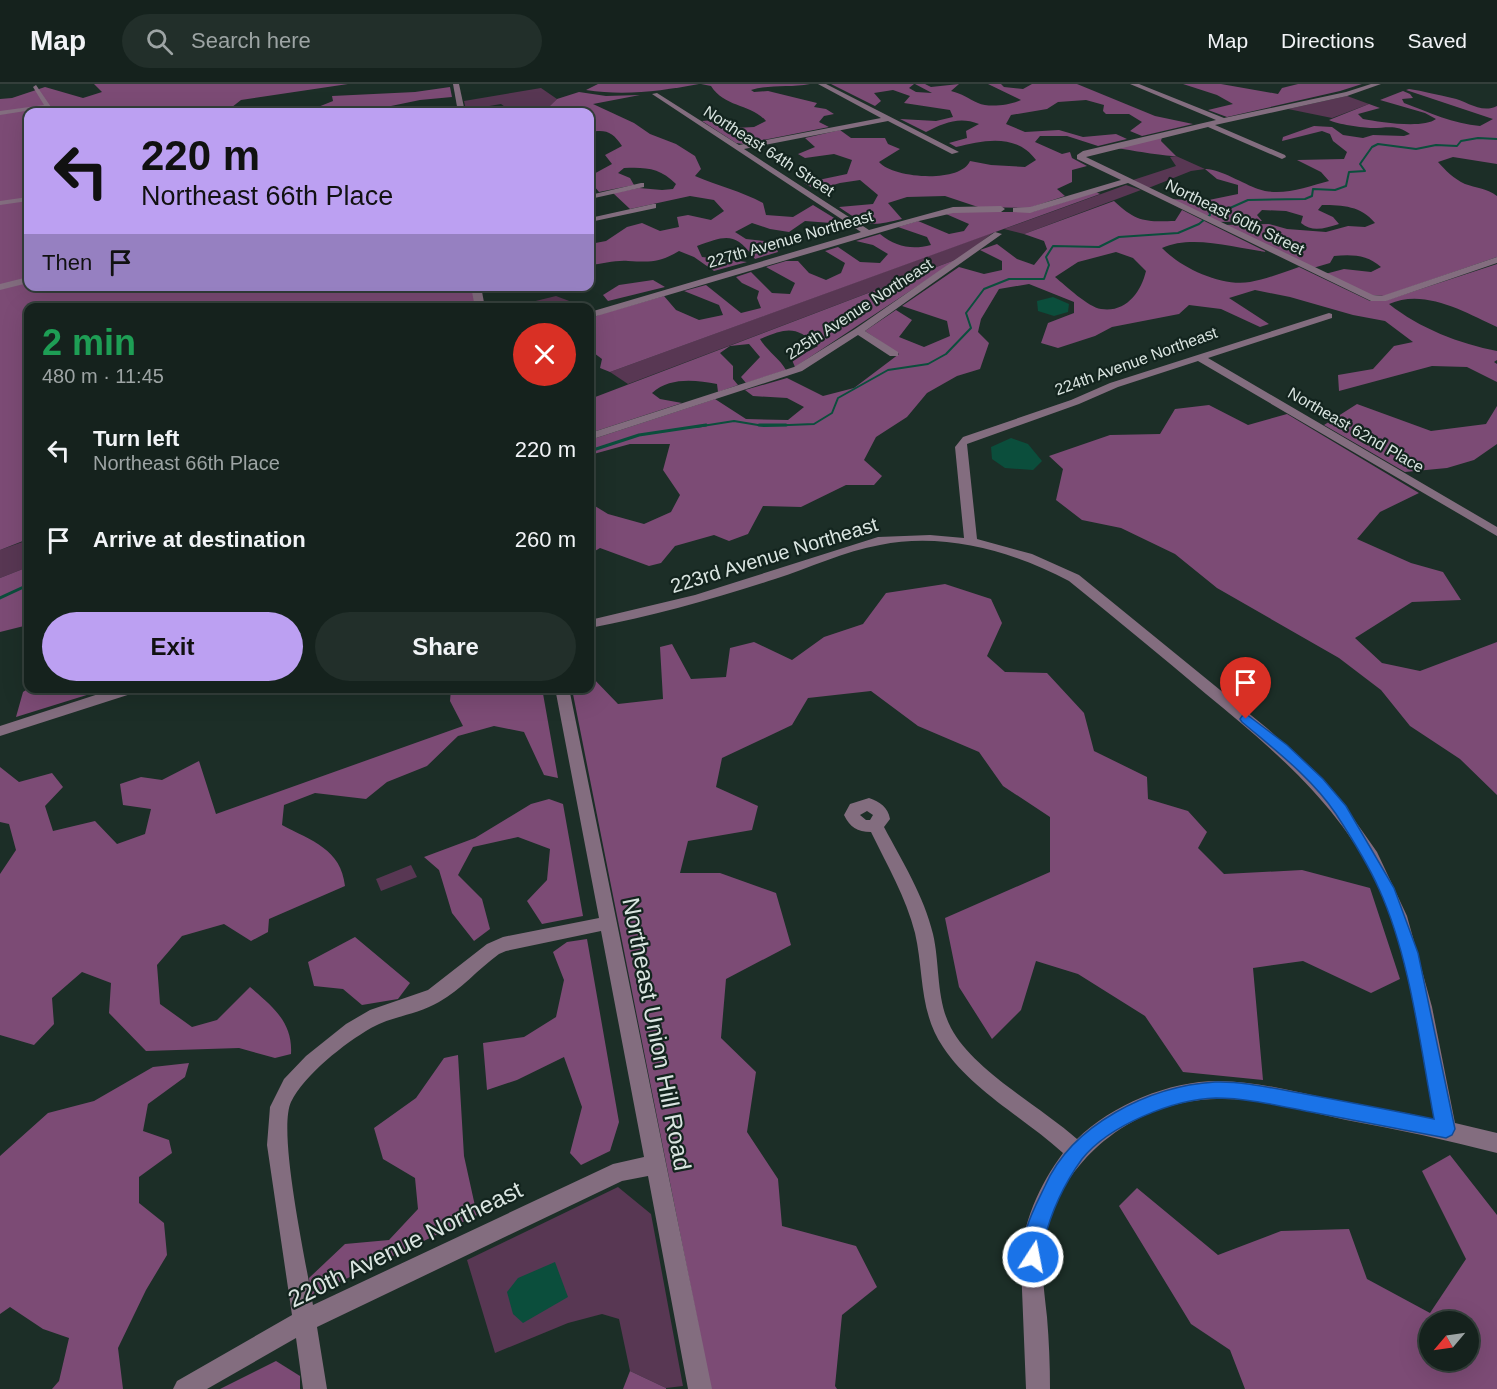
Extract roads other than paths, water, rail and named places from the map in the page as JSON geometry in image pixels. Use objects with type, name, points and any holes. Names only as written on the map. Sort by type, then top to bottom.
[{"type":"street","points":[[456,84],[461,108]]},
{"type":"street","points":[[821,84],[955,152]]},
{"type":"street","points":[[1133,84],[1224,120]]},
{"type":"street","points":[[1208,124],[1347,94],[1374,84]]},
{"type":"street","points":[[36,87],[46,107],[38,108]]},
{"type":"street","name":"Northeast 64th Street","points":[[654,94],[866,232]]},
{"type":"street","points":[[0,113],[24,110]]},
{"type":"street","points":[[737,148],[890,118]]},
{"type":"street","points":[[1208,124],[1282,157]]},
{"type":"street","name":"Northeast 60th Street","points":[[1208,124],[1086,153],[1080,157],[1191,213],[1375,299],[1383,299],[1497,261]]},
{"type":"street","points":[[1016,210],[1030,210],[1126,181]]},
{"type":"street","points":[[594,195],[641,185]]},
{"type":"street","points":[[0,203],[24,202]]},
{"type":"street","points":[[594,219],[653,206]]},
{"type":"street","name":"227th Avenue Northeast","points":[[594,314],[866,232],[953,210],[1002,209]]},
{"type":"street","name":"225th Avenue Northeast","points":[[594,436],[798,369],[858,332],[998,234]]},
{"type":"street","points":[[0,287],[24,281]]},
{"type":"street","name":"224th Avenue Northeast","points":[[971,540],[962,442],[1198,357],[1329,316]]},
{"type":"street","points":[[858,332],[894,354]]},
{"type":"street","name":"Northeast 62nd Place","points":[[1198,357],[1497,532]]},
{"type":"street","name":"223rd Avenue Northeast","points":[[594,623],[656,612],[704,599],[878,541],[925,537],[971,540],[1025,554],[1074,578],[1282,749],[1318,783],[1341,810],[1387,888],[1410,953],[1446,1129]]},
{"type":"street","points":[[0,731],[119,693]]},
{"type":"street","name":"Northeast Union Hill Road","points":[[563,693],[700,1389]]},
{"type":"street","points":[[875,825],[915,904],[924,934],[931,991],[950,1043],[973,1067],[1053,1128],[1077,1152]]},
{"type":"street","points":[[315,1389],[277,1145],[278,1114],[284,1096],[303,1073],[356,1027],[377,1016],[433,997],[490,950],[503,944],[608,923]]},
{"type":"street","points":[[1038,1389],[1040,1362],[1032,1269],[1033,1244],[1054,1186],[1077,1152],[1099,1132],[1130,1114],[1178,1095],[1217,1090],[1270,1096],[1446,1129],[1497,1143]]},
{"type":"street","name":"220th Avenue Northeast","points":[[184,1389],[304,1321],[620,1171],[656,1165]]},
{"type":"waterway","points":[[696,427],[734,421],[764,426],[814,424],[832,413],[838,398],[888,370],[928,364],[946,354],[971,328],[966,313],[984,289],[1009,279],[1044,279],[1049,265],[1046,257],[1053,246],[1099,247],[1119,237],[1178,233],[1199,224],[1210,215],[1209,209],[1230,208],[1248,200],[1305,199],[1312,196],[1313,189],[1335,190],[1346,186],[1349,172],[1365,171],[1360,164],[1372,147],[1378,144],[1416,149],[1436,145],[1457,146],[1461,141],[1478,138],[1497,139]]},
{"type":"waterway","points":[[594,450],[639,435],[706,425]]},
{"type":"waterway","points":[[759,425],[786,425]]},
{"type":"waterway","points":[[0,598],[24,587]]}]
